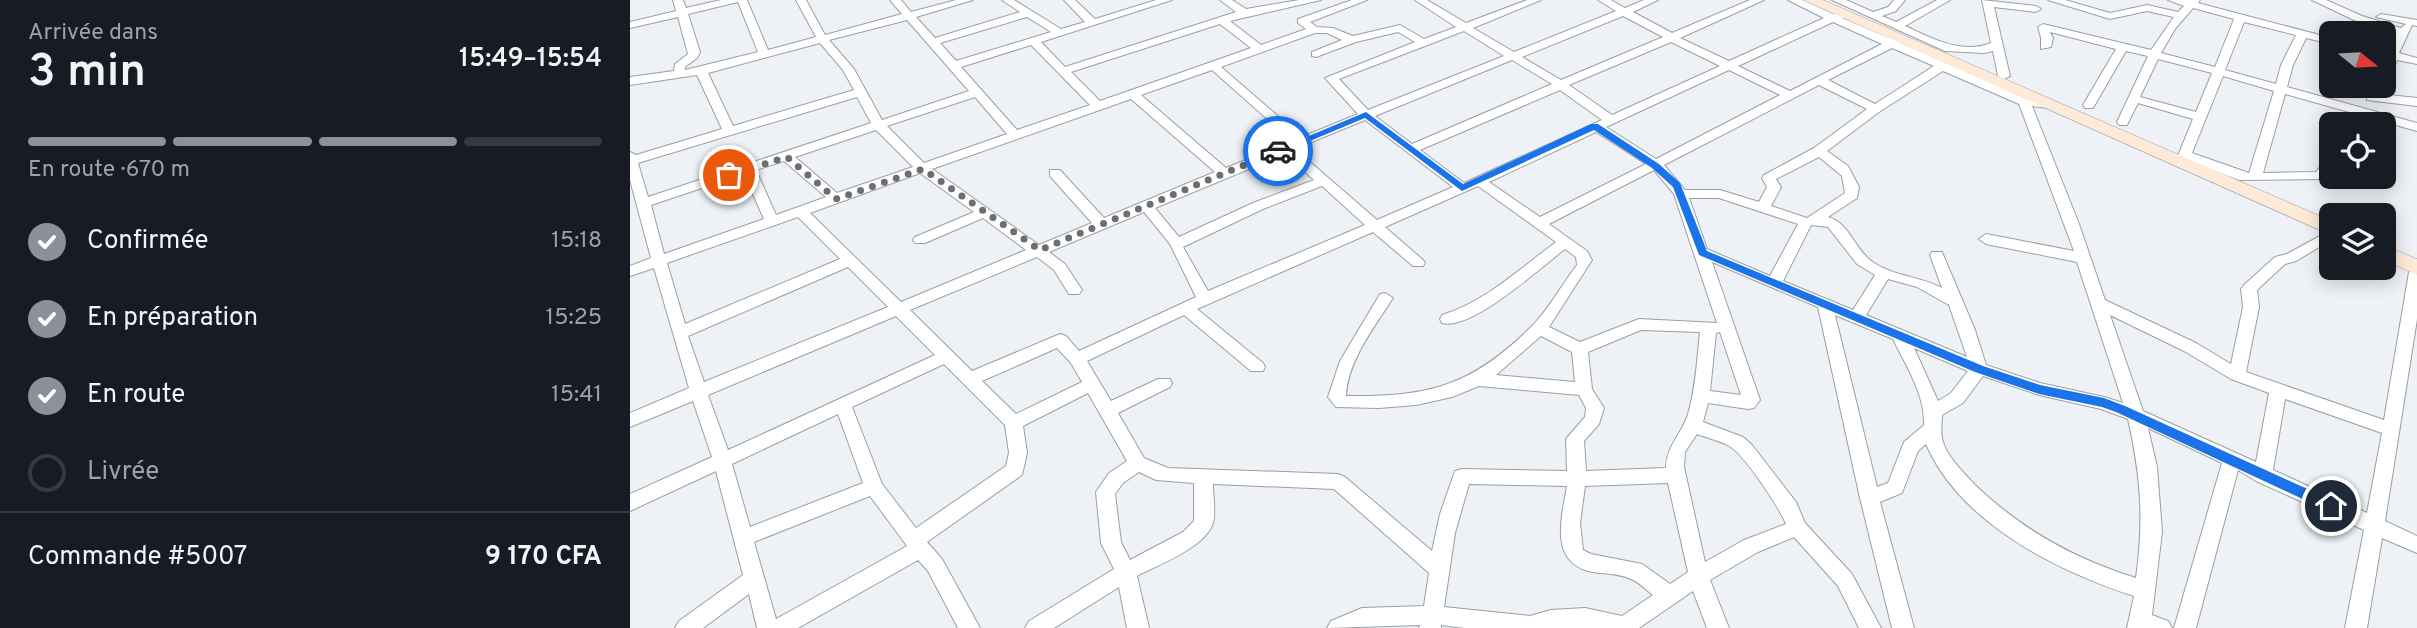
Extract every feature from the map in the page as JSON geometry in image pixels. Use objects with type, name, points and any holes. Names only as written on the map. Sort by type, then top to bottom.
[{"type":"street","points":[[678,0],[695,52],[679,66],[680,74]]},
{"type":"street","points":[[630,25],[734,0]]},
{"type":"street","points":[[742,0],[765,56]]},
{"type":"street","points":[[801,0],[823,40],[848,69],[879,126],[923,169],[1040,250],[1065,272],[1074,290]]},
{"type":"street","points":[[895,0],[1015,135]]},
{"type":"street","points":[[630,81],[701,71],[765,56],[968,0]]},
{"type":"street","points":[[1007,0],[1060,33]]},
{"type":"street","points":[[1069,0],[1093,23]]},
{"type":"street","points":[[1129,0],[1139,9]]},
{"type":"street","points":[[953,66],[1167,0]]},
{"type":"street","points":[[1225,0],[1244,13]]},
{"type":"street","points":[[1064,71],[1244,13],[1316,0]]},
{"type":"street","points":[[1328,0],[1360,1]]},
{"type":"street","points":[[1420,0],[1561,85],[1611,120]]},
{"type":"street","points":[[1462,188],[1366,114],[1331,78],[1536,0]]},
{"type":"street","points":[[1603,0],[1672,38],[1789,95]]},
{"type":"street","points":[[630,420],[1366,114],[1653,0]]},
{"type":"street","points":[[1411,149],[1759,0]]},
{"type":"street","points":[[1793,0],[1837,11],[1873,15],[1892,9],[1900,0]]},
{"type":"street","points":[[1811,0],[1895,36],[1945,64],[2024,102],[2048,104]]},
{"type":"street","points":[[1538,224],[1656,166],[1819,80],[1895,36],[1945,0]]},
{"type":"street","points":[[2053,0],[2110,16],[2147,8],[2179,16]]},
{"type":"street","points":[[2173,0],[2192,2],[2240,18],[2319,38]]},
{"type":"street","points":[[2316,0],[2402,32]]},
{"type":"street","points":[[1314,30],[1302,21],[1360,1]]},
{"type":"street","points":[[2004,76],[1988,2],[2035,4],[2047,38],[2045,47]]},
{"type":"street","points":[[2123,122],[2152,54],[2192,2]]},
{"type":"street","points":[[1077,359],[1205,299],[1479,181],[1730,66],[1837,11]]},
{"type":"street","points":[[2347,13],[2417,23]]},
{"type":"street","points":[[932,42],[1026,14]]},
{"type":"street","points":[[1873,15],[1895,36],[1952,50],[1983,50],[1997,45]]},
{"type":"street","points":[[2183,159],[2240,18]]},
{"type":"street","points":[[1222,20],[1260,50]]},
{"type":"street","points":[[2396,39],[2417,23]]},
{"type":"street","points":[[2043,27],[2417,127]]},
{"type":"street","points":[[1316,54],[1352,40],[1400,28],[1422,42]]},
{"type":"street","points":[[630,271],[1314,30],[1329,30],[1352,40]]},
{"type":"street","points":[[2255,176],[2287,65],[2302,34]]},
{"type":"street","points":[[1034,42],[1099,107]]},
{"type":"street","points":[[2089,105],[2123,47]]},
{"type":"street","points":[[2396,56],[2417,61]]},
{"type":"street","points":[[1945,64],[2183,159],[2319,223]]},
{"type":"street","points":[[1763,207],[1774,187],[1769,178],[1819,151],[1875,109],[1945,64]]},
{"type":"street","points":[[1214,66],[1301,142]]},
{"type":"street","points":[[701,71],[730,132]]},
{"type":"street","points":[[1819,80],[1875,109]]},
{"type":"street","points":[[768,628],[722,460],[679,333],[631,159],[860,92]]},
{"type":"street","points":[[643,203],[975,93]]},
{"type":"street","points":[[1134,94],[1224,173]]},
{"type":"street","points":[[2396,94],[2415,103]]},
{"type":"street","points":[[2132,98],[2201,117]]},
{"type":"street","points":[[2361,111],[2370,98]]},
{"type":"street","points":[[2378,98],[2415,103]]},
{"type":"street","points":[[2024,102],[2083,258],[2136,415],[2148,467],[2152,532],[2144,590],[2147,625]]},
{"type":"street","points":[[1595,126],[1670,177],[1681,194],[1703,253],[1716,328],[1750,402],[1701,396]]},
{"type":"street","points":[[1286,148],[1418,263]]},
{"type":"street","points":[[1774,284],[1810,220],[1853,195],[1855,186],[1848,173],[1819,151]]},
{"type":"street","points":[[787,157],[836,199]]},
{"type":"street","points":[[2183,159],[2239,176],[2319,176]]},
{"type":"street","points":[[749,170],[772,221]]},
{"type":"street","points":[[1055,173],[1101,225]]},
{"type":"street","points":[[1177,244],[1247,211],[1323,181]]},
{"type":"street","points":[[1385,298],[1366,328],[1337,388],[1342,402],[1410,400],[1446,392],[1476,380],[1539,329],[1584,265],[1581,254],[1479,181]]},
{"type":"street","points":[[1681,194],[1720,194],[1836,225],[1867,265],[1884,273],[1922,283],[1956,302]]},
{"type":"street","points":[[1146,206],[1177,244],[1176,247],[1205,299]]},
{"type":"street","points":[[779,628],[918,544],[1015,470],[1018,453],[1014,423],[800,211]]},
{"type":"street","points":[[920,240],[985,212]]},
{"type":"street","points":[[1986,239],[2083,258]]},
{"type":"street","points":[[2237,375],[2251,307],[2249,289],[2280,260],[2291,258],[2319,241]]},
{"type":"street","points":[[1448,319],[1482,305],[1564,243]]},
{"type":"street","points":[[1703,253],[1979,369],[2039,390],[2104,403],[2136,415],[2231,462],[2417,545]]},
{"type":"street","points":[[1937,255],[1979,369]]},
{"type":"street","points":[[2356,628],[2376,527],[2390,429],[2411,341],[2417,270],[2396,259]]},
{"type":"street","points":[[679,333],[850,261]]},
{"type":"street","points":[[1856,318],[1884,273]]},
{"type":"street","points":[[2097,302],[2183,343],[2237,375],[2390,429]]},
{"type":"street","points":[[1825,305],[1869,498],[1903,628]]},
{"type":"street","points":[[1186,308],[1257,367]]},
{"type":"street","points":[[1539,329],[1580,349],[1640,324],[1716,328]]},
{"type":"street","points":[[1716,328],[1694,426],[1675,454],[1676,475],[1699,576],[1718,628]]},
{"type":"street","points":[[1900,336],[1932,420],[1934,445],[1955,477],[2038,545],[2083,570],[2144,590]]},
{"type":"street","points":[[968,380],[1060,340],[1077,359],[1138,463],[1160,474],[1338,482],[1438,568]]},
{"type":"street","points":[[1580,349],[1584,389],[1595,408],[1593,419],[1575,439],[1577,479],[1570,523],[1572,548],[1576,556],[1588,562],[1635,570],[1670,595]]},
{"type":"street","points":[[630,503],[945,357]]},
{"type":"street","points":[[1869,498],[1895,488],[1910,447],[1932,420],[1957,398],[1979,369]]},
{"type":"street","points":[[1476,380],[1584,389]]},
{"type":"street","points":[[1108,410],[1164,383]]},
{"type":"street","points":[[1014,423],[1092,384]]},
{"type":"street","points":[[2263,476],[2277,389]]},
{"type":"street","points":[[842,403],[874,487],[935,565],[969,628]]},
{"type":"street","points":[[1694,426],[1737,442],[1746,450],[1789,508],[1798,528],[1845,580],[1870,628]]},
{"type":"street","points":[[2185,628],[2231,462]]},
{"type":"street","points":[[1138,463],[1116,478],[1105,492],[1111,543],[1126,572],[1138,628]]},
{"type":"street","points":[[1432,622],[1438,568],[1450,506],[1462,476],[1577,479],[1676,475]]},
{"type":"street","points":[[1036,628],[1200,530],[1204,522],[1203,476]]},
{"type":"street","points":[[744,538],[874,487]]},
{"type":"street","points":[[1338,628],[1362,618],[1530,626],[1551,620],[1585,618],[1623,627],[1699,576],[1766,540],[1798,528]]},
{"type":"street","points":[[686,628],[755,578]]},
{"type":"way so far","points":[[729,175],[787,157],[836,199],[923,169],[1040,250],[1278,151]]},
{"type":"route","points":[[1278,151],[1366,114],[1462,188],[1595,126],[1656,166],[1677,185],[1703,253],[1979,369],[2039,390],[2104,403],[2136,415],[2231,462],[2331,506]]}]
